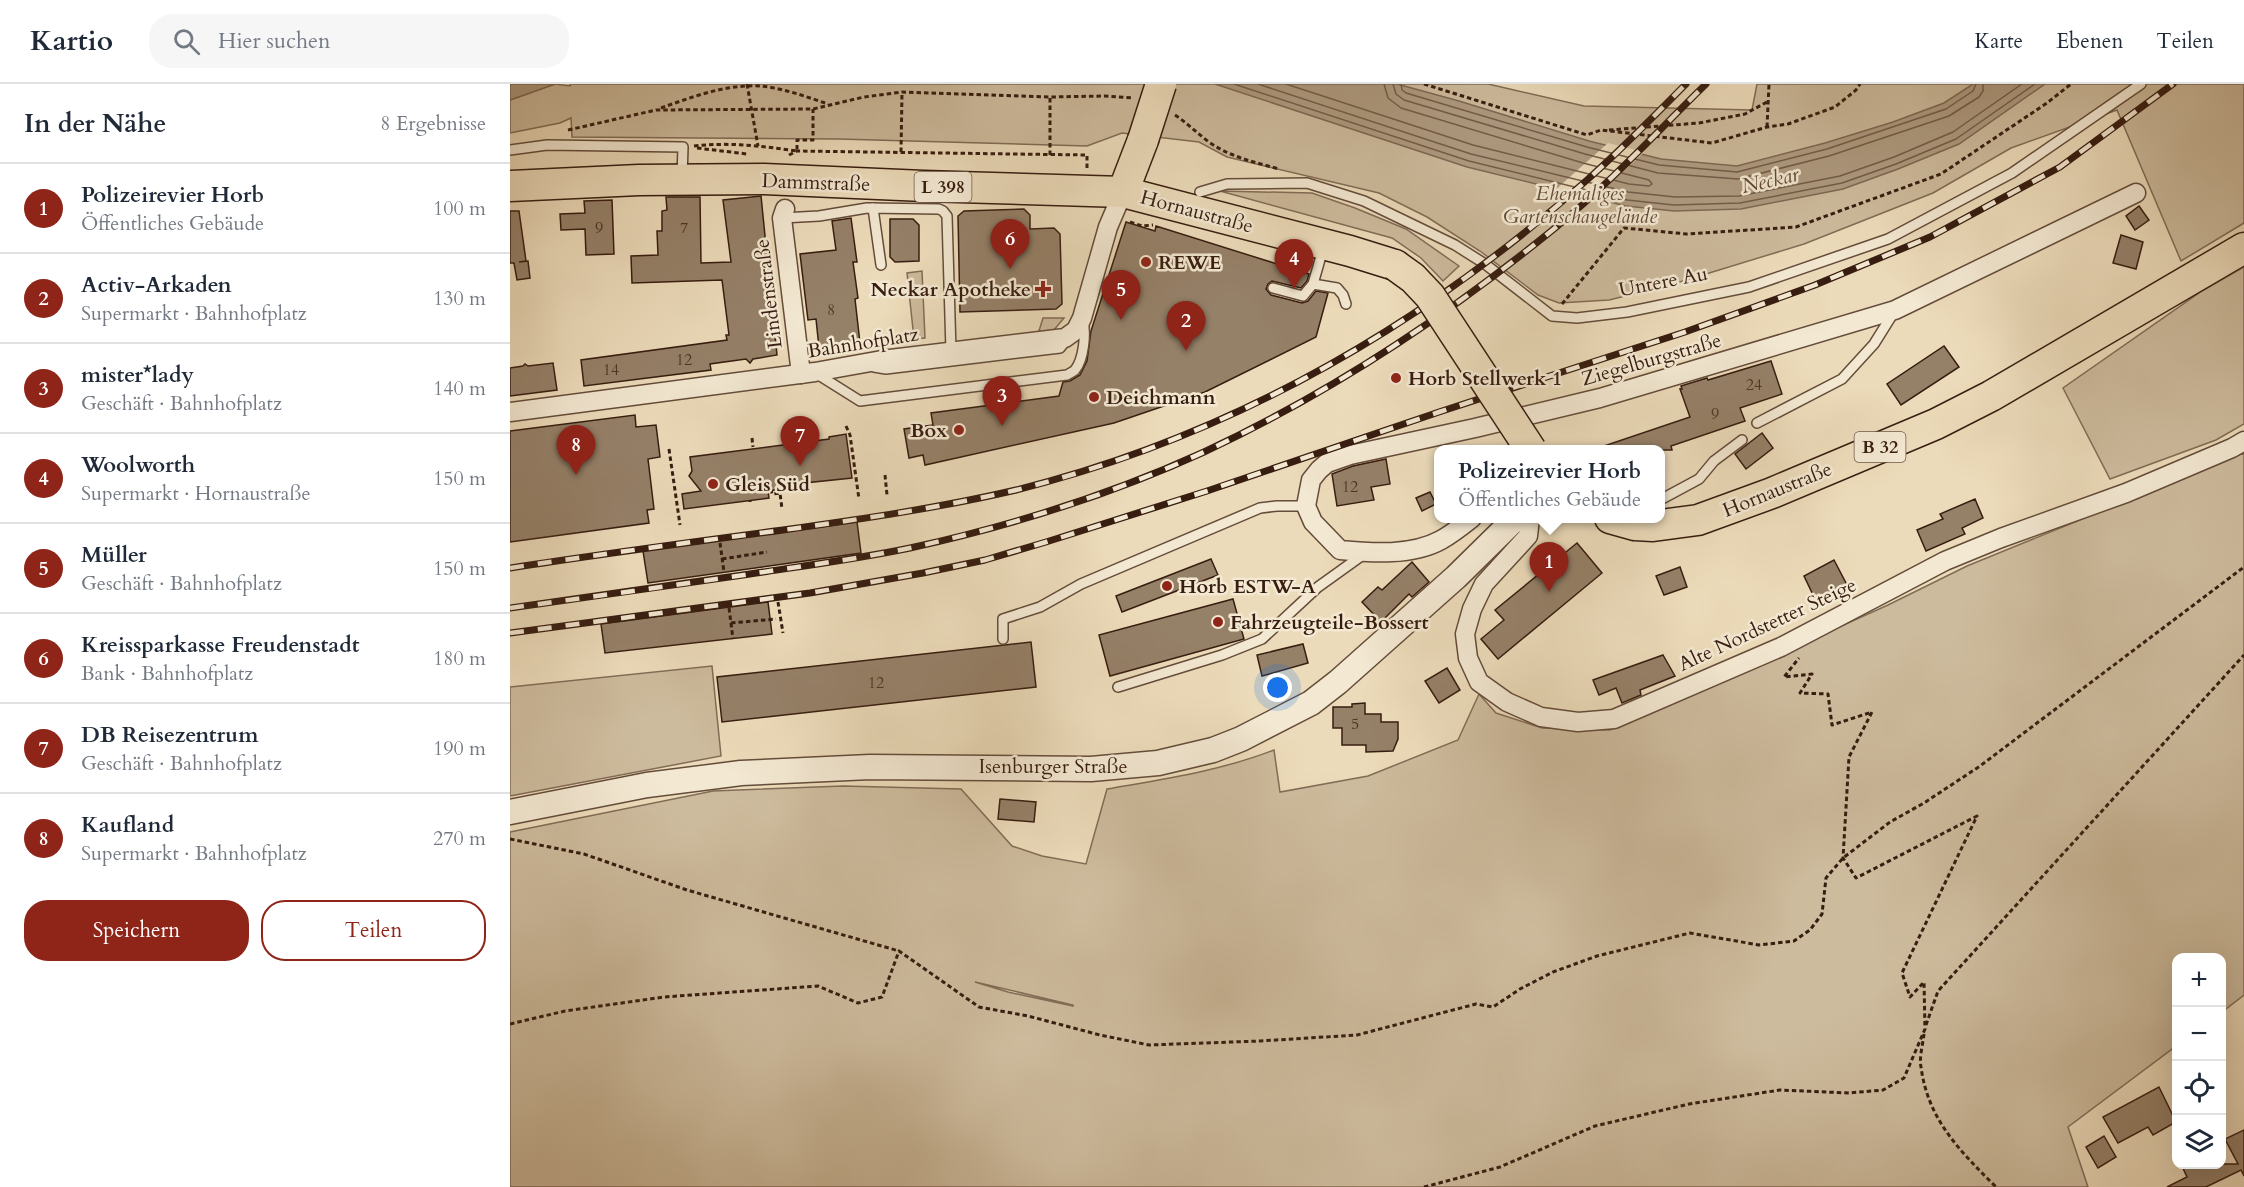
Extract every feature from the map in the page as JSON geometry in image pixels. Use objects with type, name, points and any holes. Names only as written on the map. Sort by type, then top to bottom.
[{"type":"main road","points":[[1123,192],[1161,84]]},
{"type":"main road","name":"Dammstraße","points":[[510,186],[681,179],[764,179],[1123,192]]},
{"type":"main road","name":"Hornaustraße","points":[[1123,192],[1196,201],[1395,265],[1413,278],[1430,296],[1529,445]]},
{"type":"main road","name":"Hornaustraße","points":[[1665,514],[1676,524],[1708,516],[1772,493],[1935,424],[1991,396],[2244,248]]},
{"type":"street","points":[[1077,326],[1108,227],[1123,192]]},
{"type":"street","name":"Ziegelburgstraße","points":[[1306,506],[1311,480],[1319,470],[1327,463],[1350,454],[1475,428],[1600,398],[1895,310],[2136,193]]},
{"type":"street","name":"Lindenstraße","points":[[784,214],[808,373]]},
{"type":"street","name":"Bahnhofplatz","points":[[510,412],[808,373],[951,351],[1065,338],[1077,326]]},
{"type":"street","name":"Alte Nordstetter Steige","points":[[1530,523],[1528,536],[1484,584],[1472,609],[1465,634],[1468,658],[1479,682],[1507,702],[1541,717],[1578,722],[1614,719],[1781,647],[1946,561],[2001,538],[2126,493],[2244,441]]},
{"type":"street","points":[[1306,506],[1313,522],[1340,550],[1365,552],[1414,549],[1443,539],[1466,523]]},
{"type":"street","name":"Isenburger Straße","points":[[510,812],[647,785],[741,773],[870,767],[1091,768],[1158,763],[1213,750],[1241,739],[1311,703],[1338,682],[1456,577],[1512,523]]},
{"type":"lane","name":"Untere Au","points":[[1552,316],[1576,318],[1627,312],[1749,287],[1888,239],[2012,173],[2140,84]]},
{"type":"lane","points":[[510,150],[547,145],[683,147],[681,179]]},
{"type":"lane","points":[[1196,201],[1209,188],[1227,184],[1307,183],[1364,201],[1455,245],[1485,264],[1552,316]]},
{"type":"lane","points":[[784,214],[819,216],[873,208],[939,209],[943,211],[947,216],[951,351]]},
{"type":"lane","points":[[873,208],[880,265]]},
{"type":"lane","points":[[1273,288],[1303,296],[1313,284],[1325,244]]},
{"type":"lane","points":[[1313,284],[1337,288],[1346,304]]},
{"type":"lane","points":[[1757,423],[1842,379],[1874,344],[1895,310]]},
{"type":"lane","points":[[808,373],[860,401],[1067,375],[1075,370],[1086,334],[1077,326],[1060,348],[886,369],[856,365]]},
{"type":"lane","points":[[1665,503],[1699,479],[1714,461],[1742,440]]},
{"type":"lane","points":[[1003,639],[1003,619],[1040,607],[1082,584],[1260,508],[1306,506]]},
{"type":"lane","points":[[1118,687],[1222,655],[1262,639],[1318,587],[1365,552]]},
{"type":"path","points":[[747,84],[759,154]]},
{"type":"path","points":[[1424,84],[1587,135],[1601,130],[1700,123],[1745,114],[1767,102]]},
{"type":"path","points":[[1767,128],[1769,84]]},
{"type":"path","points":[[1601,130],[1712,143],[1788,124],[1835,107],[1860,84]]},
{"type":"path","points":[[1552,316],[1624,228],[1687,234],[1796,226],[1941,174],[2047,103],[2071,84]]},
{"type":"path","points":[[563,131],[656,110],[696,96],[731,88],[761,86],[831,105]]},
{"type":"path","points":[[901,153],[902,92]]},
{"type":"path","points":[[656,110],[813,109],[864,97],[902,92],[1134,98]]},
{"type":"path","points":[[1050,97],[1050,155]]},
{"type":"path","points":[[796,151],[797,140],[813,140],[813,109]]},
{"type":"path","points":[[1171,113],[1189,124],[1207,141],[1230,155],[1291,172],[1307,183]]},
{"type":"path","points":[[683,147],[717,144],[796,151],[1087,155],[1087,191]]},
{"type":"path","points":[[683,147],[744,152],[752,157]]},
{"type":"path","points":[[784,158],[796,151]]},
{"type":"path","points":[[846,426],[850,435],[859,499]]},
{"type":"path","points":[[752,438],[753,447]]},
{"type":"path","points":[[669,449],[680,525]]},
{"type":"path","points":[[885,475],[887,495]]},
{"type":"path","points":[[771,489],[772,494],[780,493],[782,509]]},
{"type":"path","points":[[720,543],[724,572]]},
{"type":"path","points":[[722,559],[767,552]]},
{"type":"path","points":[[510,839],[584,854],[707,896],[898,951],[979,1006],[1100,1035],[1149,1045],[1357,1035],[1476,1004],[1493,1007],[1520,989],[1553,972],[1597,956],[1690,933],[1759,945],[1794,941],[1810,930],[1822,914],[1826,878],[1844,858],[1890,822],[1924,803],[1980,766],[2244,567]]},
{"type":"path","points":[[778,602],[783,633]]},
{"type":"path","points":[[729,608],[733,639]]},
{"type":"path","points":[[731,623],[779,618]]},
{"type":"path","points":[[1781,647],[1801,655],[1784,677],[1812,674],[1800,693],[1828,694],[1832,725],[1872,712],[1849,757],[1844,858],[1856,878],[1977,816],[1902,973],[1910,997],[1924,982],[1925,1029],[1920,1065],[1932,1108],[1944,1131],[1996,1187]]},
{"type":"path","points":[[1424,1187],[1500,1167],[1595,1126],[1689,1104],[1780,1090],[1849,1093],[1882,1090],[1904,1078],[1938,991],[2244,655]]},
{"type":"path","points":[[510,1024],[565,1011],[664,997],[818,986],[858,1003],[882,996],[898,951]]},
{"type":"green space","name":"Ehemaliges Gartenschaugelände","points":[[555,84],[570,86],[570,84],[1488,84],[1584,106],[1752,110],[1757,84],[2244,84],[2244,223],[2181,261],[2117,110],[2011,148],[1933,193],[1804,244],[1670,285],[1609,300],[1559,303],[1538,295],[1480,251],[1427,217],[1379,193],[1227,157],[1199,142],[1122,133],[1087,146],[839,139],[572,137],[571,118],[560,123],[510,133],[510,100]]},
{"type":"green space","points":[[1220,191],[1312,193],[1406,229],[1459,266],[1443,281],[1421,258],[1392,238]]},
{"type":"green space","points":[[2244,267],[2244,424],[2216,440],[2110,479],[2063,388],[2202,291]]},
{"type":"green space","points":[[922,271],[925,338],[914,339],[907,273]]},
{"type":"green space","points":[[1043,318],[1064,318],[1053,331],[1038,334]]},
{"type":"green space","points":[[2244,453],[2244,995],[2226,1009],[2226,953],[2172,953],[2172,1049],[2068,1127],[2088,1187],[510,1187],[510,832],[713,791],[843,786],[961,789],[1012,846],[1042,856],[1086,864],[1107,789],[1212,769],[1274,750],[1280,792],[1368,776],[1458,740],[1479,694],[1496,713],[1542,728],[1610,730],[1888,605],[1967,566]],"holes":[[[975,982],[1073,1005],[1008,992]]]},
{"type":"green space","points":[[712,666],[721,756],[510,796],[510,687]]},
{"type":"water","points":[[510,84],[555,84],[510,100]]},
{"type":"water","name":"Neckar","points":[[1215,84],[1397,84],[1589,141],[1661,159],[1737,166],[1893,122],[1944,103],[1973,84],[2045,84],[1959,144],[1843,189],[1741,209],[1674,211],[1626,206],[1467,167]]},
{"type":"pier","points":[[1608,143],[1644,152],[1592,201],[1554,191]]},
{"type":"building","points":[[761,196],[777,355],[753,359],[750,363],[746,359],[710,364],[711,370],[584,386],[581,360],[727,340],[726,335],[729,335],[722,280],[632,283],[631,256],[658,255],[657,231],[662,231],[662,211],[667,210],[666,197],[700,197],[701,263],[731,262],[723,200]]},
{"type":"building","points":[[612,200],[614,254],[586,255],[585,229],[561,230],[560,214],[585,213],[584,201]]},
{"type":"building","points":[[2139,206],[2149,220],[2135,230],[2126,216]]},
{"type":"building","points":[[1024,209],[1030,215],[1030,229],[1054,228],[1060,234],[1062,304],[1056,309],[960,312],[958,216],[964,211]]},
{"type":"building","points":[[510,211],[519,211],[526,261],[519,262],[528,261],[530,278],[517,280],[514,263],[510,263]]},
{"type":"building","points":[[851,218],[857,262],[853,262],[858,298],[855,299],[860,343],[819,348],[816,319],[808,320],[800,254],[836,250],[832,221]]},
{"type":"building","points":[[890,219],[913,219],[919,225],[919,261],[895,262],[890,257]]},
{"type":"building","points":[[1126,222],[1155,231],[1156,226],[1309,274],[1301,288],[1272,281],[1266,289],[1271,295],[1302,303],[1308,301],[1316,291],[1328,293],[1316,337],[1205,392],[1114,423],[925,465],[923,455],[909,458],[904,429],[933,425],[931,413],[1059,396],[1063,382],[1080,375],[1087,361],[1091,331]]},
{"type":"building","points":[[2121,235],[2143,242],[2136,269],[2113,263]]},
{"type":"building","points":[[1944,346],[1959,367],[1901,405],[1887,384]]},
{"type":"building","points":[[1771,361],[1782,394],[1740,408],[1745,421],[1671,446],[1672,450],[1665,450],[1665,445],[1607,445],[1690,417],[1681,386],[1707,378],[1708,380]]},
{"type":"building","points":[[553,363],[557,390],[510,396],[510,368],[525,364],[528,366]]},
{"type":"building","points":[[635,415],[636,427],[656,425],[660,457],[648,459],[654,509],[647,510],[649,523],[510,542],[510,431]]},
{"type":"building","points":[[1762,433],[1773,448],[1746,469],[1735,454]]},
{"type":"building","points":[[846,434],[852,478],[795,484],[795,487],[768,491],[769,498],[684,509],[682,494],[701,491],[689,476],[692,471],[690,457],[829,439],[829,437]]},
{"type":"building","points":[[1386,459],[1390,484],[1371,487],[1374,500],[1337,506],[1332,474],[1353,466]]},
{"type":"building","points":[[1430,492],[1434,505],[1422,511],[1416,498]]},
{"type":"building","points":[[1975,499],[1983,518],[1962,528],[1965,534],[1926,551],[1917,530],[1943,519],[1940,514]]},
{"type":"building","points":[[857,522],[861,553],[648,583],[643,551]]},
{"type":"building","points":[[1577,543],[1602,573],[1498,659],[1481,639],[1504,620],[1495,610]]},
{"type":"building","name":"Horb ESTW-A","points":[[1211,559],[1218,575],[1122,612],[1116,596]]},
{"type":"building","points":[[1834,560],[1847,585],[1816,601],[1804,576]]},
{"type":"building","points":[[1412,562],[1429,582],[1412,597],[1409,594],[1381,622],[1362,602],[1378,587],[1382,590]]},
{"type":"building","points":[[1680,567],[1687,587],[1664,595],[1656,576]]},
{"type":"building","points":[[1233,599],[1244,639],[1110,676],[1099,635]]},
{"type":"building","points":[[768,602],[772,634],[605,653],[601,624]]},
{"type":"building","points":[[1031,642],[1036,687],[722,722],[717,677]]},
{"type":"building","points":[[1303,644],[1308,663],[1262,676],[1257,655]]},
{"type":"building","points":[[1663,655],[1675,676],[1640,690],[1641,695],[1622,703],[1616,688],[1599,695],[1593,680]]},
{"type":"building","points":[[1447,668],[1460,690],[1439,703],[1425,681]]},
{"type":"building","points":[[1365,703],[1365,714],[1381,714],[1381,722],[1398,722],[1398,739],[1393,751],[1366,752],[1366,745],[1342,745],[1342,728],[1333,728],[1333,707],[1352,707],[1352,704]]},
{"type":"building","points":[[1000,799],[1036,802],[1034,822],[998,819]]},
{"type":"building","points":[[2159,1087],[2172,1114],[2172,1124],[2153,1135],[2148,1127],[2118,1143],[2103,1117]]},
{"type":"building","points":[[2244,1130],[2244,1176],[2241,1170],[2206,1187],[2167,1187],[2187,1177],[2183,1169],[2226,1169],[2226,1164],[2238,1164],[2226,1139]]},
{"type":"building","points":[[2104,1136],[2116,1157],[2098,1168],[2086,1147]]},
{"type":"railway","points":[[510,568],[841,522],[958,502],[1016,490],[1096,467],[1173,439],[1248,407],[1320,370],[1390,328],[1458,283],[1524,233],[1587,180],[1686,84]]},
{"type":"railway","points":[[510,608],[810,565],[910,548],[985,530],[1059,508],[1168,468],[1251,429],[1297,404],[1430,322],[1514,260],[1575,211],[1706,84]]},
{"type":"railway","points":[[510,633],[810,593],[923,573],[985,560],[1207,491],[1685,332],[1815,285],[1930,237],[2060,167],[2173,84]]},
{"type":"place","name":"REWE","points":[[1146,262]]},
{"type":"place","name":"Kreissparkasse Freudenstadt","points":[[1010,269]]},
{"type":"place","name":"Neckar Apotheke","points":[[1043,289]]},
{"type":"place","name":"Woolworth","points":[[1294,289]]},
{"type":"place","name":"Müller","points":[[1121,320]]},
{"type":"place","name":"Activ-Arkaden","points":[[1186,351]]},
{"type":"place","name":"Horb Stellwerk 1","points":[[1396,378]]},
{"type":"place","name":"Deichmann","points":[[1094,397]]},
{"type":"place","name":"mister*lady","points":[[1002,426]]},
{"type":"place","name":"Box","points":[[959,430]]},
{"type":"place","name":"DB Reisezentrum","points":[[800,466]]},
{"type":"place","name":"Kaufland","points":[[576,475]]},
{"type":"place","name":"Gleis Süd","points":[[713,484]]},
{"type":"place","name":"Horb ESTW-A","points":[[1167,586]]},
{"type":"place","name":"Polizeirevier Horb","points":[[1549,592]]},
{"type":"place","name":"Fahrzeugteile-Bossert","points":[[1218,622]]}]
